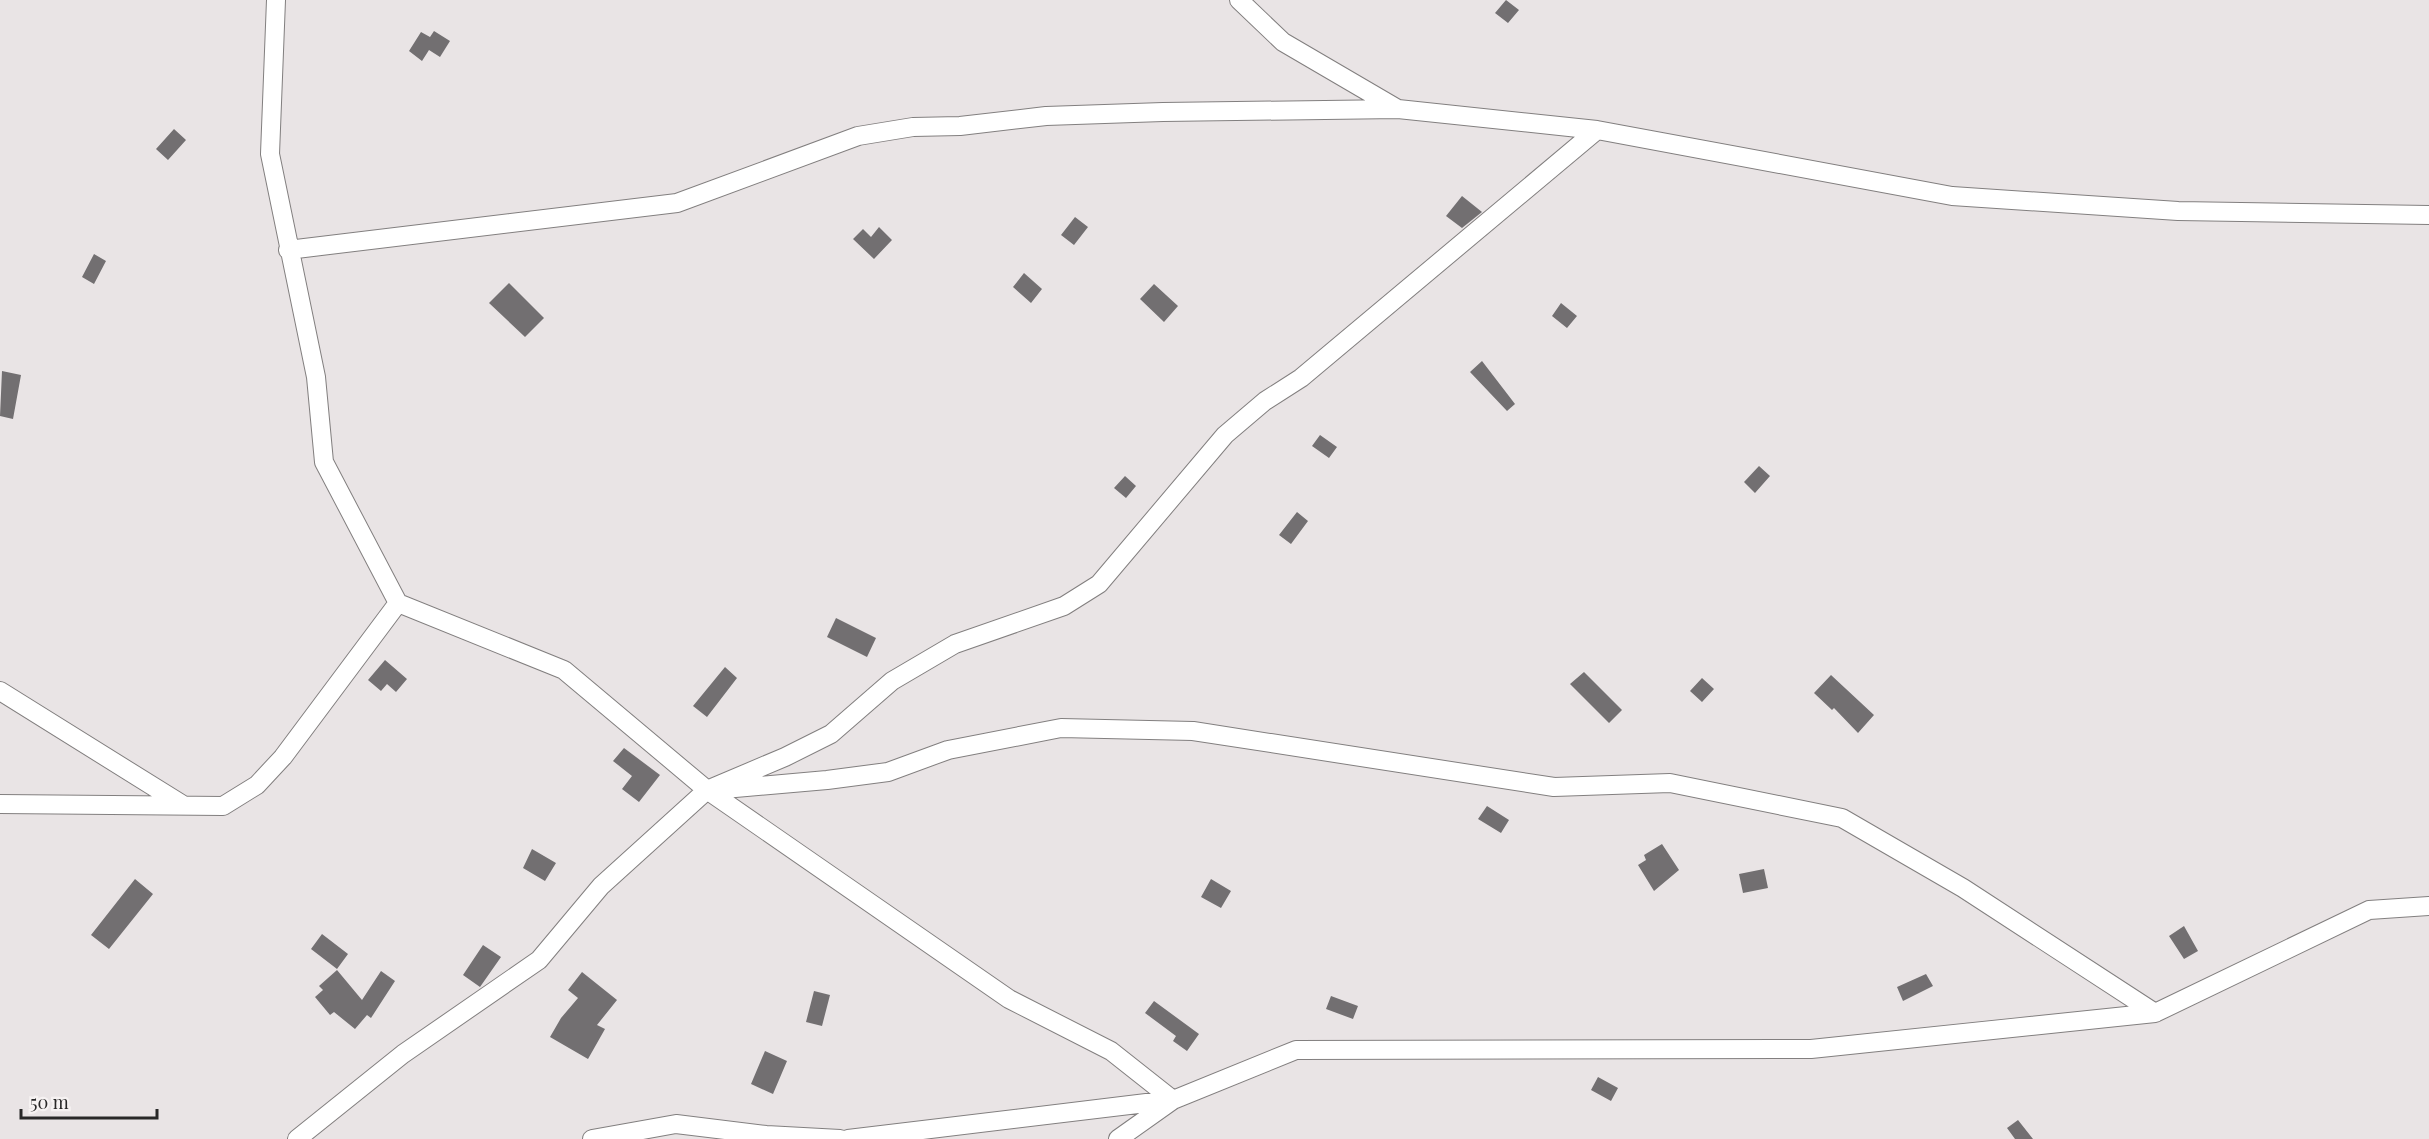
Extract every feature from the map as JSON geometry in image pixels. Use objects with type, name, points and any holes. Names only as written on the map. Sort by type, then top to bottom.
[{"type":"street","points":[[276,0],[270,154],[316,377],[324,462],[398,603],[564,670],[707,790],[1009,999],[1111,1051],[1173,1100]]},
{"type":"street","points":[[1239,0],[1283,42],[1398,109]]},
{"type":"street","points":[[288,250],[677,203],[858,136],[913,127],[960,126],[1057,116],[1398,109],[1597,130],[1952,196],[2178,211],[2429,215]]},
{"type":"street","points":[[297,1139],[403,1054],[538,960],[601,886],[707,790],[785,757],[831,734],[892,681],[955,644],[1064,606],[1099,584],[1225,435],[1265,401],[1301,378],[1597,130]]},
{"type":"street","points":[[0,804],[223,806],[257,785],[283,757],[398,603]]},
{"type":"street","points":[[0,691],[185,806]]},
{"type":"street","points":[[707,790],[828,780],[888,772],[948,750],[1061,728],[1193,731],[1554,787],[1670,783],[1842,818],[1963,888],[2155,1013]]},
{"type":"street","points":[[1118,1139],[1173,1100],[1296,1050],[1811,1049],[2155,1013],[2368,910],[2429,906]]},
{"type":"street","points":[[848,1139],[1173,1100]]},
{"type":"street","points":[[592,1139],[676,1124],[766,1135],[840,1139]]},
{"type":"building","points":[[1506,0],[1519,10],[1508,23],[1495,13]]},
{"type":"building","points":[[434,31],[450,41],[440,57],[429,50],[422,61],[409,51],[421,32],[430,37]]},
{"type":"building","points":[[174,129],[186,140],[168,160],[156,149]]},
{"type":"building","points":[[1462,196],[1482,212],[1462,228],[1446,216]]},
{"type":"building","points":[[1075,217],[1088,227],[1074,245],[1061,235]]},
{"type":"building","points":[[879,227],[892,240],[874,259],[853,239],[863,229],[871,237]]},
{"type":"building","points":[[94,254],[106,261],[94,284],[82,277]]},
{"type":"building","points":[[1024,273],[1042,289],[1031,303],[1013,287]]},
{"type":"building","points":[[509,283],[544,318],[525,337],[489,303]]},
{"type":"building","points":[[1154,284],[1178,306],[1164,322],[1140,299]]},
{"type":"building","points":[[1561,303],[1577,316],[1567,328],[1552,316]]},
{"type":"building","points":[[1482,361],[1515,404],[1507,411],[1470,372]]},
{"type":"building","points":[[2,371],[21,375],[13,419],[0,416]]},
{"type":"building","points":[[1320,435],[1337,447],[1329,458],[1312,446]]},
{"type":"building","points":[[1759,466],[1770,476],[1755,493],[1744,482]]},
{"type":"building","points":[[1125,476],[1136,486],[1126,498],[1114,488]]},
{"type":"building","points":[[1297,512],[1308,521],[1291,544],[1279,535]]},
{"type":"building","points":[[836,618],[876,638],[867,657],[827,637]]},
{"type":"building","points":[[385,660],[407,679],[396,692],[387,684],[381,691],[368,680]]},
{"type":"building","points":[[725,667],[737,678],[707,717],[693,706]]},
{"type":"building","points":[[1584,672],[1622,710],[1609,723],[1570,684]]},
{"type":"building","points":[[1831,675],[1874,715],[1858,733],[1834,708],[1832,710],[1814,693]]},
{"type":"building","points":[[1702,678],[1714,689],[1702,702],[1690,691]]},
{"type":"building","points":[[624,748],[660,775],[639,802],[622,789],[632,776],[613,761]]},
{"type":"building","points":[[1487,806],[1509,820],[1501,833],[1478,819]]},
{"type":"building","points":[[1662,844],[1679,870],[1654,891],[1638,865],[1646,860],[1644,855]]},
{"type":"building","points":[[532,849],[556,863],[545,881],[523,868]]},
{"type":"building","points":[[1764,869],[1768,888],[1743,893],[1739,874]]},
{"type":"building","points":[[135,879],[153,894],[109,949],[91,935]]},
{"type":"building","points":[[1211,879],[1231,891],[1221,908],[1201,897]]},
{"type":"building","points":[[2184,926],[2198,951],[2184,959],[2169,936]]},
{"type":"building","points":[[322,934],[348,954],[337,969],[311,949]]},
{"type":"building","points":[[483,945],[501,957],[480,987],[463,975]]},
{"type":"building","points":[[337,970],[362,1000],[381,971],[395,981],[371,1018],[367,1015],[355,1029],[334,1012],[330,1015],[315,997],[323,990],[319,986]]},
{"type":"building","points":[[582,972],[617,1000],[597,1025],[605,1029],[588,1059],[550,1037],[561,1018],[578,998],[568,990]]},
{"type":"building","points":[[1926,974],[1933,986],[1903,1001],[1897,987]]},
{"type":"building","points":[[814,991],[830,995],[822,1026],[806,1022]]},
{"type":"building","points":[[1331,996],[1358,1006],[1353,1019],[1326,1009]]},
{"type":"building","points":[[1154,1001],[1199,1034],[1187,1051],[1173,1041],[1176,1036],[1145,1013]]},
{"type":"building","points":[[765,1051],[787,1061],[773,1094],[751,1084]]},
{"type":"building","points":[[1598,1077],[1618,1088],[1611,1101],[1591,1090]]},
{"type":"building","points":[[2018,1120],[2033,1139],[2015,1139],[2007,1128]]}]
